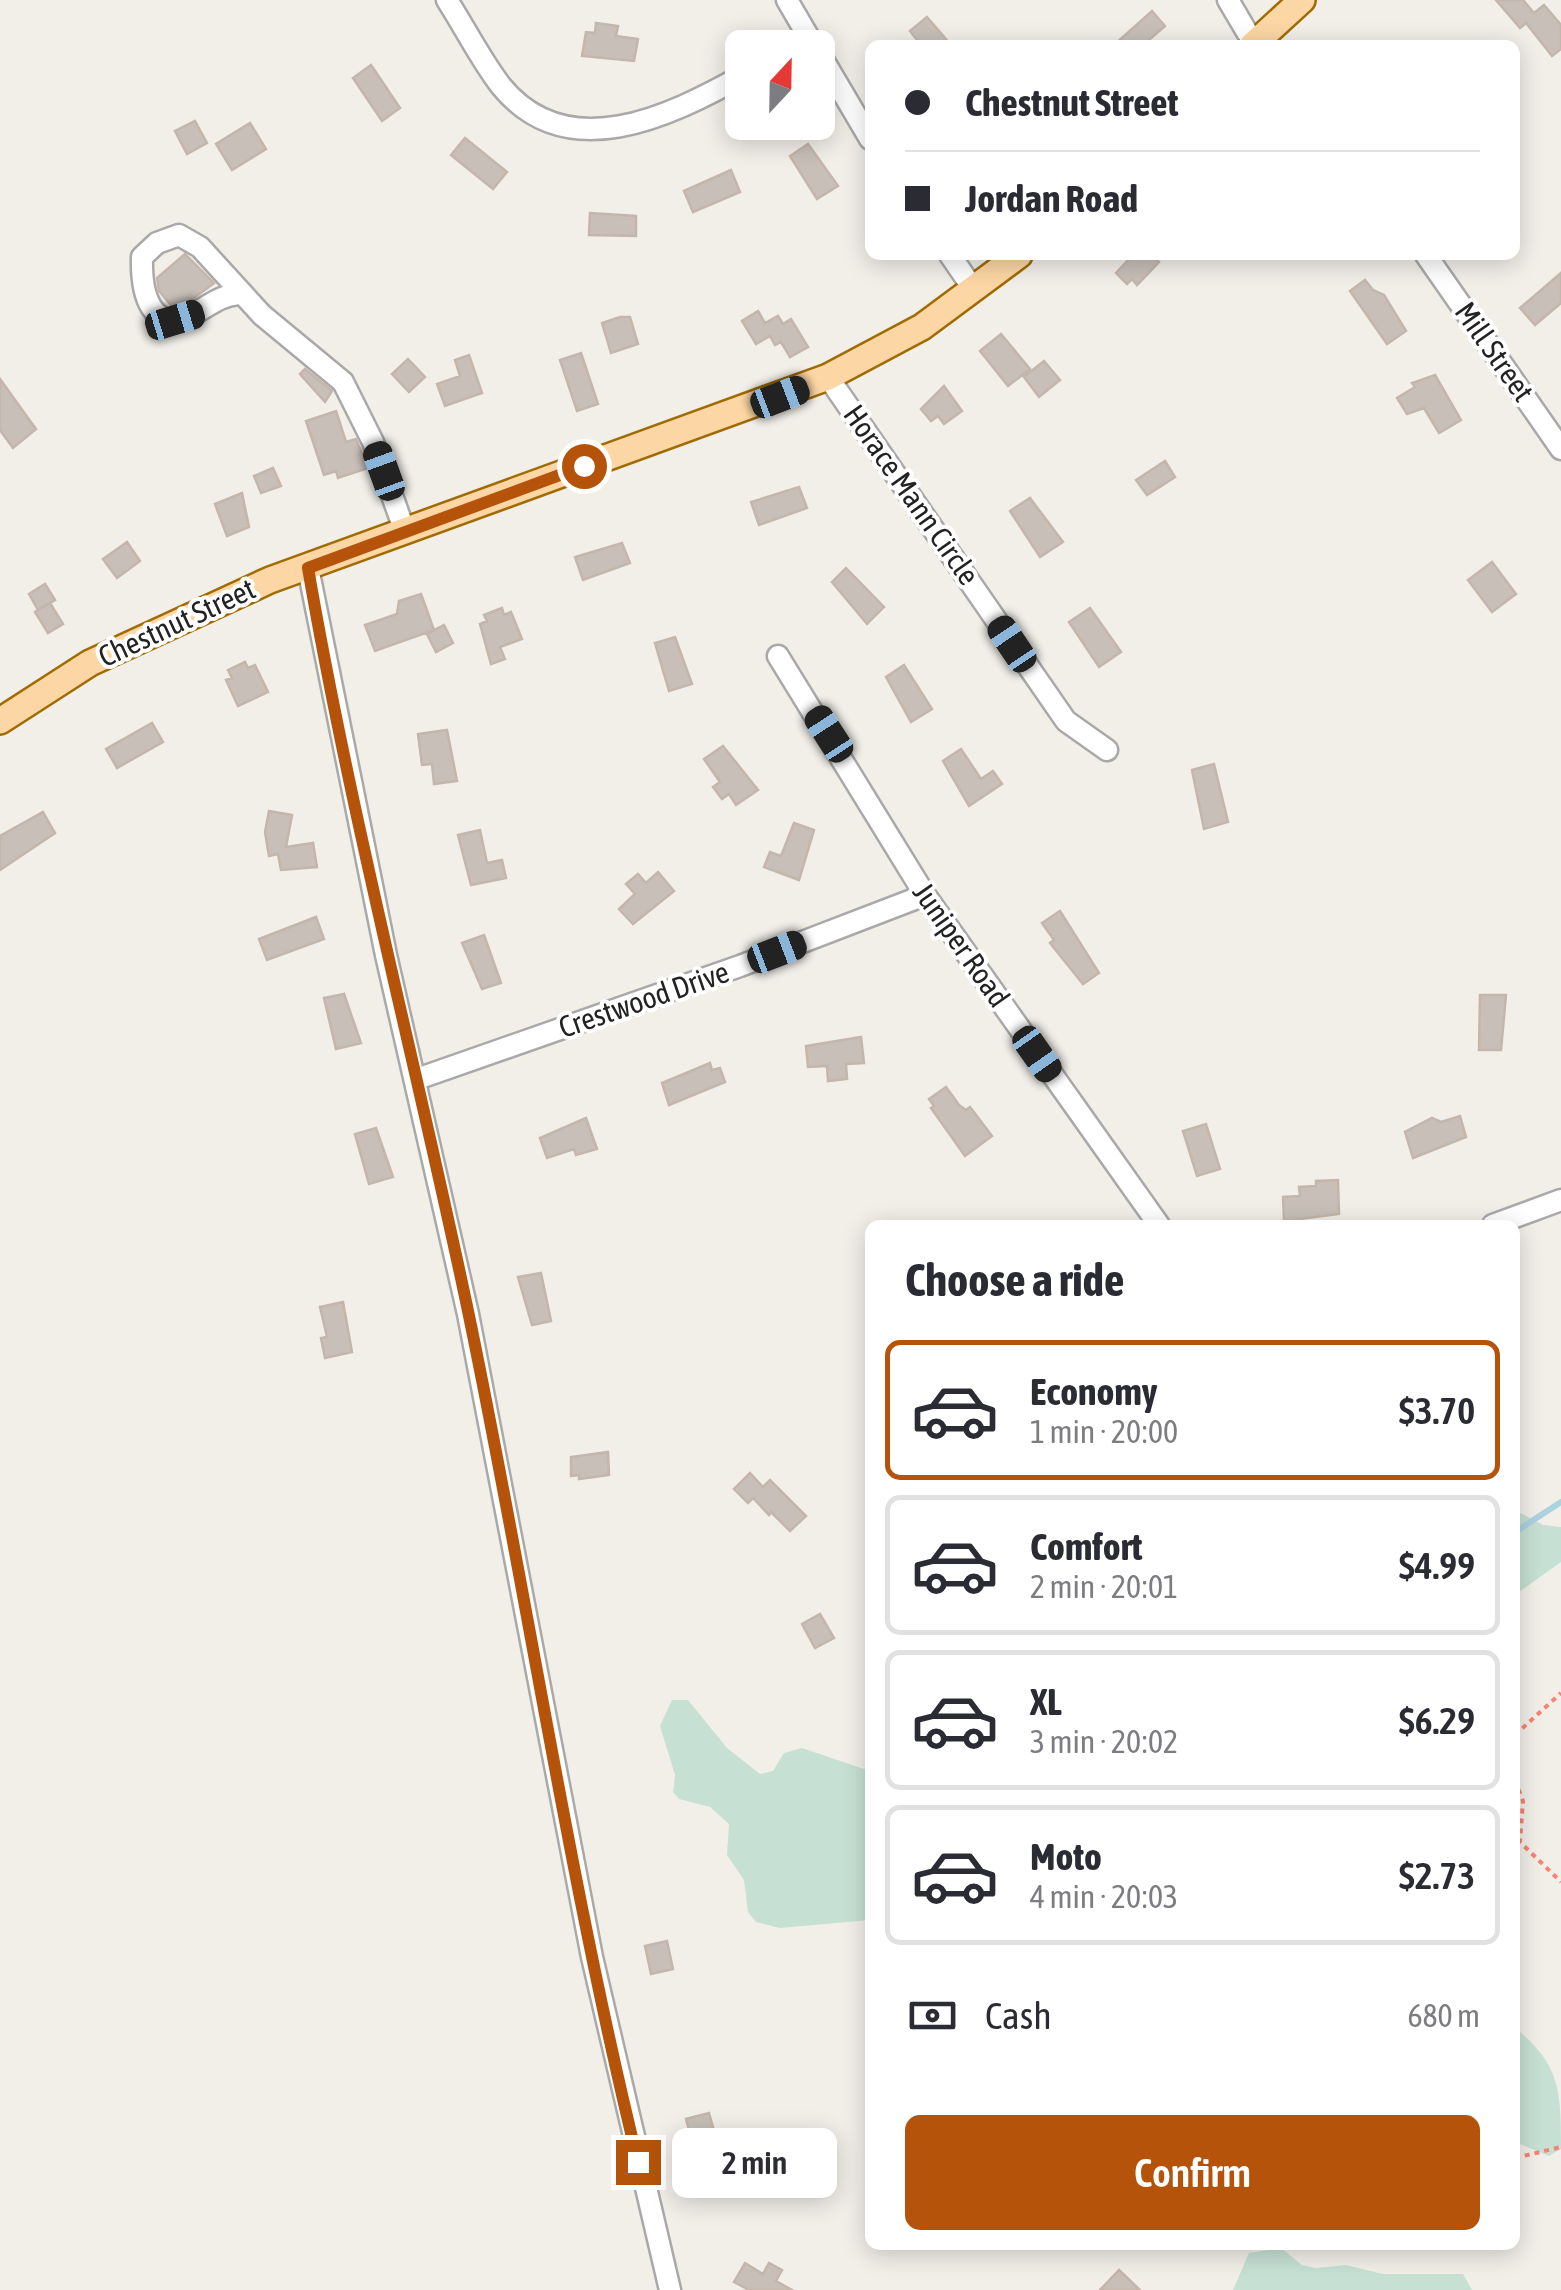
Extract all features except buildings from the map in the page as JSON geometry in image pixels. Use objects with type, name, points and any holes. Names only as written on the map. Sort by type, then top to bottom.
[{"type":"main road","points":[[1265,40],[1302,0]]},
{"type":"main road","name":"Chestnut Street","points":[[0,722],[90,663],[173,622],[404,529],[558,472],[650,445],[828,377],[898,342],[1012,260]]},
{"type":"street","points":[[447,0],[502,88],[551,121],[580,130],[611,131],[645,121],[725,84]]},
{"type":"street","points":[[787,0],[801,30]]},
{"type":"street","points":[[1228,0],[1263,40]]},
{"type":"street","points":[[835,85],[865,130]]},
{"type":"street","points":[[239,294],[220,296],[196,314],[175,320],[154,312],[144,300],[142,257],[157,243],[179,235],[200,247],[239,294],[344,382],[373,442],[404,529]]},
{"type":"street","points":[[953,260],[974,290]]},
{"type":"street","name":"Mill Street","points":[[1429,260],[1561,449]]},
{"type":"street","name":"Horace Mann Circle","points":[[828,377],[1066,721],[1106,750]]},
{"type":"street","points":[[308,568],[330,692],[472,1333],[596,1975],[670,2290]]},
{"type":"street","name":"Juniper Road","points":[[778,656],[925,895],[1155,1220]]},
{"type":"street","name":"Crestwood Drive","points":[[417,1079],[925,895]]},
{"type":"street","points":[[1507,1220],[1561,1200]]},
{"type":"path","points":[[1520,1730],[1561,1693]]},
{"type":"path","points":[[1520,1793],[1520,1842],[1561,1882]]},
{"type":"path","points":[[1520,2157],[1561,2147]]},
{"type":"green space","points":[[1520,1513],[1543,1525],[1561,1527],[1561,1562],[1520,1591]]},
{"type":"green space","points":[[672,1700],[688,1700],[727,1748],[760,1774],[773,1771],[784,1753],[802,1748],[865,1769],[865,1920],[780,1928],[756,1922],[748,1912],[744,1880],[727,1855],[729,1824],[710,1807],[679,1799],[673,1792],[675,1775],[660,1726]]},
{"type":"green space","points":[[1520,2032],[1550,2067],[1559,2096],[1561,2149],[1549,2156],[1520,2144]]},
{"type":"green space","points":[[1283,2250],[1302,2265],[1316,2268],[1346,2265],[1383,2274],[1463,2274],[1472,2290],[1233,2290],[1249,2253]]},
{"type":"waterway","points":[[1520,1529],[1561,1502]]},
{"type":"route","points":[[584,466],[558,472],[308,568],[326,673],[386,955],[468,1314],[592,1956],[638,2162]]}]
